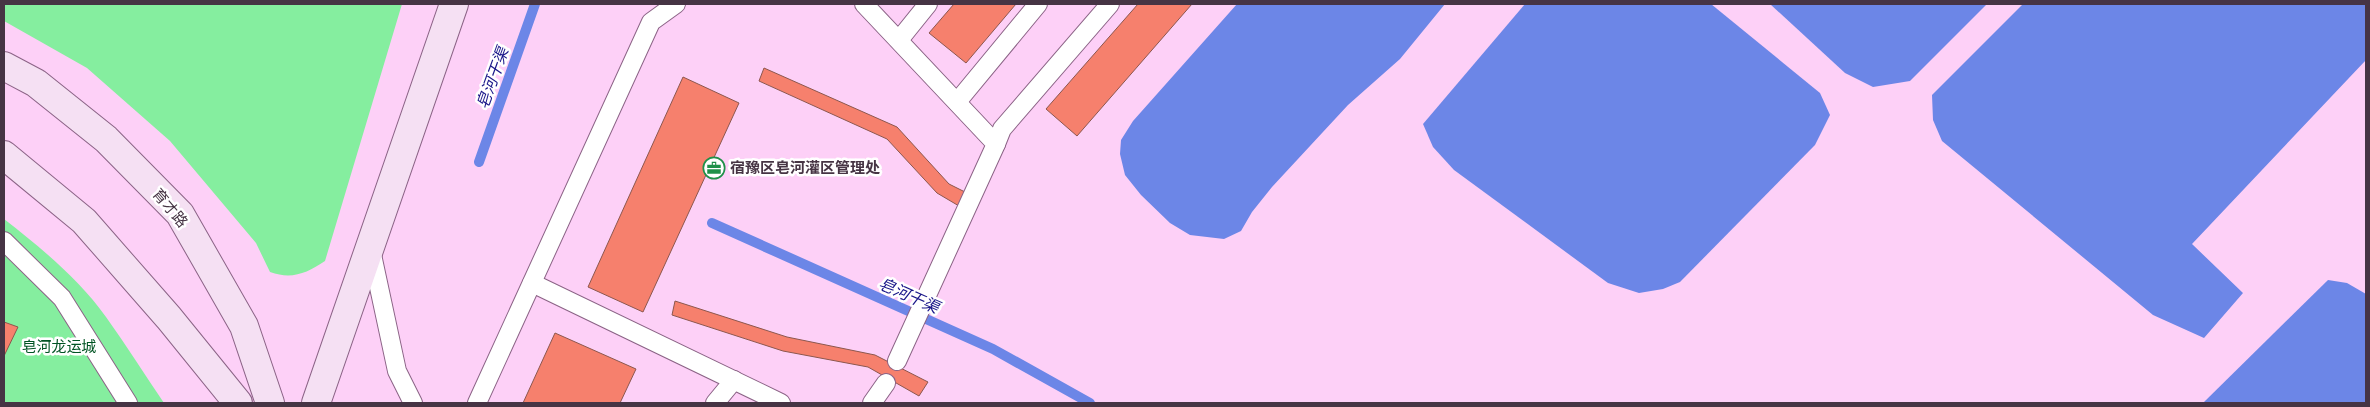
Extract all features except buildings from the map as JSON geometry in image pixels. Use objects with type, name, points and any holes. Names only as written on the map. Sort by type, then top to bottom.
[{"type":"street","points":[[322,399],[370,247],[454,4]]},
{"type":"street","name":"育才路","points":[[4,66],[36,82],[106,139],[180,214],[244,326],[270,403]]},
{"type":"street","points":[[4,155],[84,222],[169,318],[238,403]]},
{"type":"lane","points":[[477,403],[650,22],[676,4]]},
{"type":"lane","points":[[864,4],[996,144]]},
{"type":"lane","points":[[899,40],[928,4]]},
{"type":"lane","points":[[957,102],[1038,4]]},
{"type":"lane","points":[[897,361],[1002,129],[1110,4]]},
{"type":"lane","points":[[4,241],[62,298],[128,403]]},
{"type":"lane","points":[[370,247],[397,371],[413,403]]},
{"type":"lane","points":[[532,283],[781,403]]},
{"type":"lane","points":[[715,403],[734,380]]},
{"type":"lane","points":[[872,403],[886,383]]},
{"type":"green space","points":[[4,4],[402,4],[325,261],[299,274],[285,275],[270,272],[256,243],[170,141],[87,68],[4,21]]},
{"type":"green space","name":"皂河龙运城","points":[[4,219],[45,252],[84,290],[106,317],[164,403],[4,403]]},
{"type":"water","points":[[1237,4],[1445,4],[1400,59],[1348,105],[1272,187],[1252,212],[1241,231],[1224,239],[1190,235],[1170,223],[1141,195],[1125,175],[1120,154],[1121,140],[1133,121]]},
{"type":"water","points":[[1525,4],[1711,4],[1820,93],[1830,115],[1815,145],[1680,282],[1663,289],[1639,293],[1608,283],[1454,170],[1433,147],[1423,124]]},
{"type":"water","points":[[1770,4],[1987,4],[1910,81],[1873,87],[1845,73]]},
{"type":"water","points":[[2023,4],[2366,4],[2366,60],[2192,244],[2243,293],[2204,338],[2153,315],[1942,141],[1933,120],[1932,95]]},
{"type":"water","points":[[2328,280],[2347,283],[2366,294],[2366,403],[2203,403]]},
{"type":"waterway","name":"皂河干渠","points":[[479,162],[535,4]]},
{"type":"waterway","name":"皂河干渠","points":[[712,223],[993,349],[1090,403]]},
{"type":"place","name":"宿豫区皂河灌区管理处","points":[[714,168]]}]
